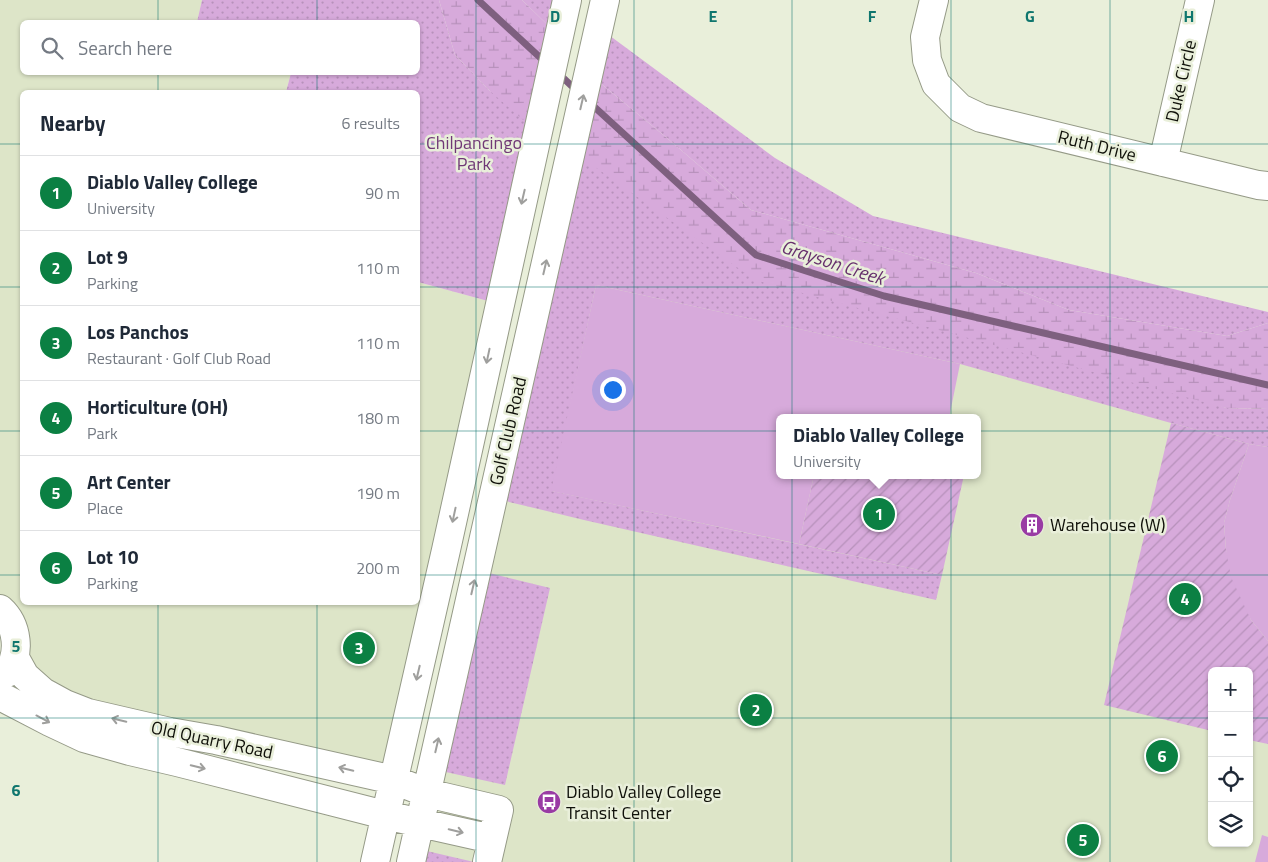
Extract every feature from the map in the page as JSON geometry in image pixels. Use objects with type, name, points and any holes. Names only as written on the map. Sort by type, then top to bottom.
[{"type":"street","name":"Golf Club Road","points":[[411,862],[604,0]]},
{"type":"street","name":"Ruth Drive","points":[[934,0],[925,37],[927,60],[936,84],[960,108],[980,118],[1268,186]]},
{"type":"street","name":"Duke Circle","points":[[1163,162],[1200,0]]},
{"type":"street","name":"Golf Club Road","points":[[375,862],[567,3]]},
{"type":"street","points":[[0,609],[14,629],[16,643],[15,658],[9,671],[0,681]]},
{"type":"street","name":"Old Quarry Road","points":[[0,696],[84,738],[130,752],[177,762],[420,824],[489,851],[499,810],[427,793],[394,780],[88,713],[43,692],[25,676],[15,658]]},
{"type":"shaded area","points":[[0,0],[202,0],[197,20],[20,20],[20,75],[290,75],[287,90],[20,90],[20,605],[420,605],[420,283],[499,304],[394,780],[43,692],[0,609]]},
{"type":"shaded area","points":[[571,150],[1226,408],[1268,409],[1268,862],[411,862]]},
{"type":"green space","name":"Chilpancingo Park","points":[[202,0],[439,0],[455,55],[490,91],[543,111],[499,304],[420,283],[420,90],[287,90],[290,75],[420,75],[420,20],[197,20]]},
{"type":"green space","points":[[439,0],[522,0],[559,36],[543,111],[523,120],[490,91],[455,55]]},
{"type":"green space","points":[[522,0],[560,0],[559,36]]},
{"type":"green space","points":[[598,27],[775,158],[873,216],[1268,312],[1268,323],[1227,336],[1069,310],[976,273],[751,210],[588,73]]},
{"type":"green space","points":[[588,73],[751,210],[976,273],[1069,310],[1227,336],[1268,323],[1268,409],[1226,408],[755,280],[571,150]]},
{"type":"green space","points":[[571,150],[1226,408],[1268,409],[1268,447],[1249,444],[1171,423],[960,364],[596,285],[552,491],[942,575],[936,600],[493,498]]},
{"type":"green space","points":[[596,285],[960,364],[950,414],[776,414],[776,479],[813,479],[799,544],[551,491]]},
{"type":"green space","points":[[1171,423],[1249,444],[1224,523],[1226,550],[1251,620],[1268,641],[1268,744],[1253,741],[1253,667],[1208,667],[1208,730],[1104,705]]},
{"type":"green space","points":[[1249,444],[1268,447],[1268,641],[1251,620],[1231,577],[1226,550],[1224,523]]},
{"type":"green space","points":[[813,479],[963,479],[942,575],[799,544]]},
{"type":"green space","points":[[477,570],[550,588],[505,785],[432,769]]},
{"type":"green space","points":[[1262,835],[1268,837],[1268,862],[1255,862]]},
{"type":"green space","points":[[414,848],[474,862],[411,862]]},
{"type":"waterway","name":"Grayson Creek","points":[[478,0],[546,63]]},
{"type":"waterway","name":"Grayson Creek","points":[[558,73],[578,92]]},
{"type":"waterway","name":"Grayson Creek","points":[[589,102],[756,255],[884,296],[1268,385]]},
{"type":"place","name":"Diablo Valley College","points":[[879,514]]},
{"type":"place","name":"Warehouse (W)","points":[[1032,525]]},
{"type":"place","name":"Horticulture (OH)","points":[[1185,599]]},
{"type":"place","name":"Los Panchos","points":[[359,648]]},
{"type":"place","name":"Lot 9","points":[[756,710]]},
{"type":"place","name":"Lot 10","points":[[1162,756]]},
{"type":"place","name":"Diablo Valley College Transit Center","points":[[549,802]]},
{"type":"place","name":"Art Center","points":[[1083,840]]}]
